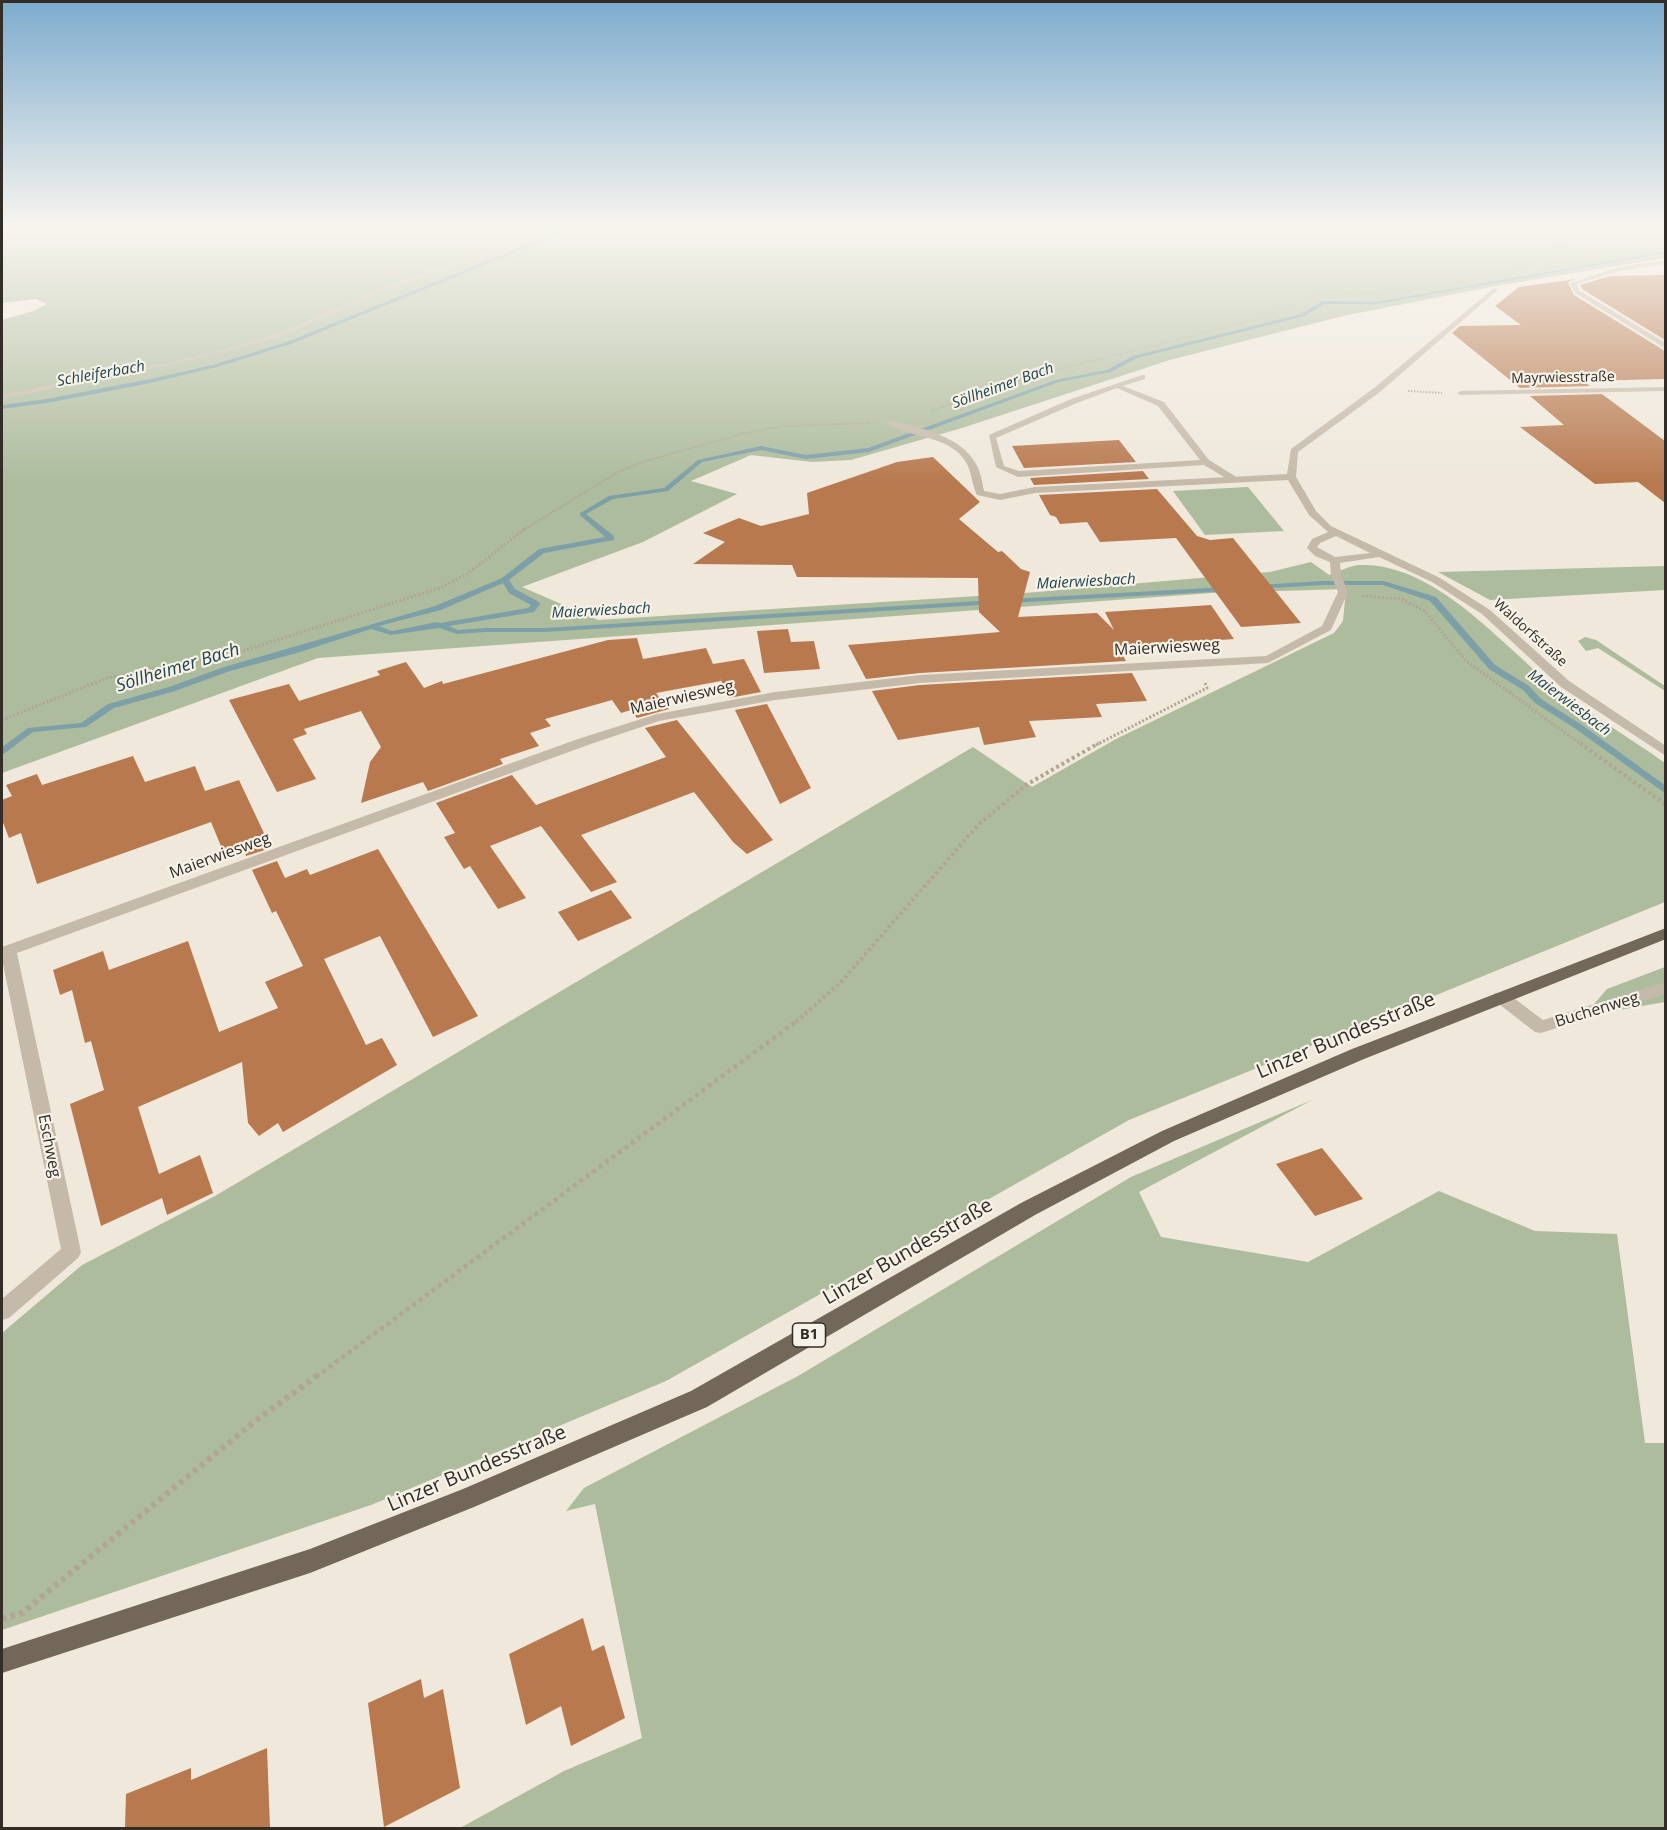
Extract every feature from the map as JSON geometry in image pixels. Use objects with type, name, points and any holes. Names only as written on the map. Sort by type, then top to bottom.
[{"type":"main road","name":"Linzer Bundesstraße","points":[[2,1661],[310,1562],[466,1499],[699,1399],[1028,1209],[1168,1136],[1358,1054],[1665,933]]},
{"type":"street","points":[[894,424],[952,444],[971,464],[980,493],[987,497],[995,498],[1035,490],[1232,478],[1291,477],[1294,451],[1377,390],[1467,312]]},
{"type":"street","points":[[1610,312],[1665,347]]},
{"type":"street","name":"Mayrwiesstraße","points":[[1461,393],[1665,389]]},
{"type":"street","name":"Waldorfstraße","points":[[1291,477],[1312,513],[1336,533],[1436,580],[1486,612],[1565,684],[1665,752]]},
{"type":"street","points":[[1336,533],[1317,541],[1312,548],[1318,555],[1335,561],[1379,554]]},
{"type":"street","points":[[1335,561],[1336,575],[1343,594]]},
{"type":"street","name":"Maierwiesweg","points":[[5,951],[583,742],[657,718],[775,696],[920,679],[1268,659],[1327,628],[1343,594]]},
{"type":"street","name":"Eschweg","points":[[2,1311],[71,1252],[5,951]]},
{"type":"street","name":"Buchenweg","points":[[1501,997],[1541,1027],[1665,988]]},
{"type":"lane","points":[[2,398],[210,354],[261,340],[333,312]]},
{"type":"lane","points":[[1142,377],[1074,401],[992,437],[1000,467],[1018,474],[1206,462]]},
{"type":"lane","points":[[1117,386],[1161,404],[1206,462],[1232,478]]},
{"type":"path","points":[[2,720],[107,678],[230,656],[440,588],[467,574],[534,521],[618,472],[642,462],[749,432],[784,426],[894,424],[942,409],[1024,378],[1263,318],[1275,312]]},
{"type":"path","points":[[1377,390],[1461,393]]},
{"type":"path","points":[[1343,594],[1402,599],[1425,611],[1466,661],[1665,805]]},
{"type":"path","points":[[2,1619],[22,1613],[254,1422],[794,1024],[841,982],[979,824],[1026,784],[1110,737],[1207,688],[1198,663]]},
{"type":"green space","points":[[28,312],[1361,312],[1170,360],[962,428],[851,460],[812,462],[751,455],[691,481],[737,494],[643,542],[522,587],[598,620],[1025,593],[1270,572],[1311,562],[1329,575],[1359,565],[1386,567],[1411,576],[1460,605],[1559,690],[1665,763],[1665,902],[1129,1120],[666,1381],[371,1505],[2,1630],[2,1333],[82,1265],[215,1196],[973,747],[1032,787],[1116,739],[1334,633],[1343,621],[1346,589],[1212,593],[318,658],[2,773],[2,320]]},
{"type":"green space","points":[[1248,487],[1284,531],[1205,535],[1173,491]]},
{"type":"green space","points":[[1665,566],[1665,590],[1490,600],[1438,572]]},
{"type":"green space","points":[[1585,637],[1596,640],[1665,686],[1665,691],[1598,648],[1586,651],[1578,641]]},
{"type":"green space","points":[[1665,967],[1665,1002],[1584,1016],[1607,989]]},
{"type":"green space","points":[[1312,1100],[1139,1192],[1161,1237],[1308,1262],[1439,1191],[1535,1231],[1617,1234],[1645,1443],[1665,1443],[1665,1828],[460,1828],[564,1771],[642,1738],[595,1504],[566,1511],[584,1488],[798,1376],[1131,1177]]},
{"type":"building","points":[[1504,312],[1602,312],[1665,351],[1665,379],[1583,381],[1590,386],[1520,388],[1452,333],[1460,326],[1521,325]]},
{"type":"building","points":[[1620,312],[1665,312],[1665,340]]},
{"type":"building","points":[[1602,394],[1665,441],[1665,503],[1638,482],[1595,484],[1520,427],[1564,425],[1530,396]]},
{"type":"building","points":[[1119,440],[1136,462],[1024,468],[1012,446]]},
{"type":"building","points":[[933,457],[980,502],[959,519],[998,552],[1002,551],[1021,569],[1030,572],[1018,617],[1097,613],[1114,630],[1105,612],[1211,605],[1234,639],[1118,647],[1126,661],[920,673],[866,679],[848,645],[1000,632],[979,612],[978,578],[797,577],[792,565],[693,564],[725,542],[703,533],[739,518],[761,526],[809,514],[807,493],[897,462]]},
{"type":"building","points":[[1143,471],[1149,479],[1034,485],[1030,478]]},
{"type":"building","points":[[1157,489],[1197,536],[1210,540],[1233,538],[1301,623],[1241,627],[1176,538],[1100,542],[1087,522],[1060,524],[1056,517],[1050,515],[1039,495]]},
{"type":"building","points":[[788,629],[791,642],[814,641],[820,669],[764,673],[757,631]]},
{"type":"building","points":[[637,638],[643,659],[706,648],[713,664],[744,659],[761,692],[729,698],[720,678],[721,681],[656,693],[669,709],[637,718],[631,710],[621,713],[612,700],[545,719],[551,726],[530,733],[539,746],[500,759],[503,764],[428,791],[423,782],[361,803],[370,762],[381,747],[361,711],[304,729],[307,734],[293,739],[316,779],[277,792],[229,700],[289,684],[299,701],[380,675],[377,671],[406,662],[424,688],[442,681],[443,684],[608,640]]},
{"type":"building","points":[[1132,673],[1147,701],[1096,704],[1102,717],[1029,721],[1036,737],[984,745],[979,727],[898,740],[872,691],[920,685]]},
{"type":"building","points":[[767,704],[811,788],[780,804],[735,710]]},
{"type":"building","points":[[677,720],[773,840],[747,854],[733,842],[694,792],[581,835],[617,882],[591,892],[541,826],[490,846],[526,898],[498,909],[470,866],[464,869],[444,837],[455,833],[436,803],[512,775],[536,805],[666,757],[645,728]]},
{"type":"building","points":[[133,756],[145,782],[195,766],[205,791],[239,780],[271,848],[246,856],[241,844],[223,851],[211,822],[37,884],[21,833],[9,838],[2,820],[2,800],[12,796],[6,785],[37,774],[42,785]]},
{"type":"building","points":[[378,849],[478,1016],[433,1037],[380,936],[324,959],[366,1045],[382,1038],[397,1065],[283,1132],[278,1123],[259,1136],[248,1123],[242,1062],[138,1107],[159,1174],[200,1155],[213,1193],[167,1215],[162,1198],[101,1226],[70,1104],[104,1090],[91,1041],[85,1043],[72,990],[60,995],[53,970],[103,951],[109,970],[188,941],[219,1032],[278,1008],[265,982],[303,966],[276,911],[272,913],[252,870],[277,861],[285,878],[307,869],[310,875]]},
{"type":"building","points":[[611,890],[632,918],[578,941],[558,912]]},
{"type":"building","points":[[1322,1148],[1363,1199],[1315,1216],[1276,1164]]},
{"type":"building","points":[[583,1618],[592,1651],[604,1645],[625,1718],[571,1746],[561,1706],[526,1725],[509,1654]]},
{"type":"building","points":[[421,1679],[424,1698],[443,1689],[460,1788],[384,1827],[368,1703]]},
{"type":"building","points":[[267,1748],[270,1828],[125,1828],[126,1794],[191,1768],[191,1780]]},
{"type":"waterway","name":"Schleiferbach","points":[[2,407],[47,401],[215,366],[289,343],[364,312]]},
{"type":"waterway","name":"Söllheimer Bach","points":[[505,580],[542,551],[611,538],[582,514],[611,497],[666,490],[700,461],[761,448],[806,457],[869,450],[1058,381],[1109,371],[1135,357],[1307,312]]},
{"type":"waterway","name":"Söllheimer Bach","points":[[371,626],[438,608],[505,580]]},
{"type":"waterway","name":"Söllheimer Bach","points":[[440,625],[531,610],[536,604],[512,591],[505,580]]},
{"type":"waterway","name":"Maierwiesbach","points":[[1257,587],[1322,583],[1384,583],[1433,599],[1492,667],[1526,688],[1538,701],[1579,727],[1666,791]]},
{"type":"waterway","name":"Maierwiesbach","points":[[1009,601],[1227,589]]},
{"type":"waterway","name":"Maierwiesbach","points":[[440,625],[457,632],[545,630],[993,602]]},
{"type":"waterway","name":"Söllheimer Bach","points":[[371,626],[391,633],[440,625]]},
{"type":"waterway","name":"Söllheimer Bach","points":[[2,751],[31,730],[83,725],[111,706],[371,626]]}]
